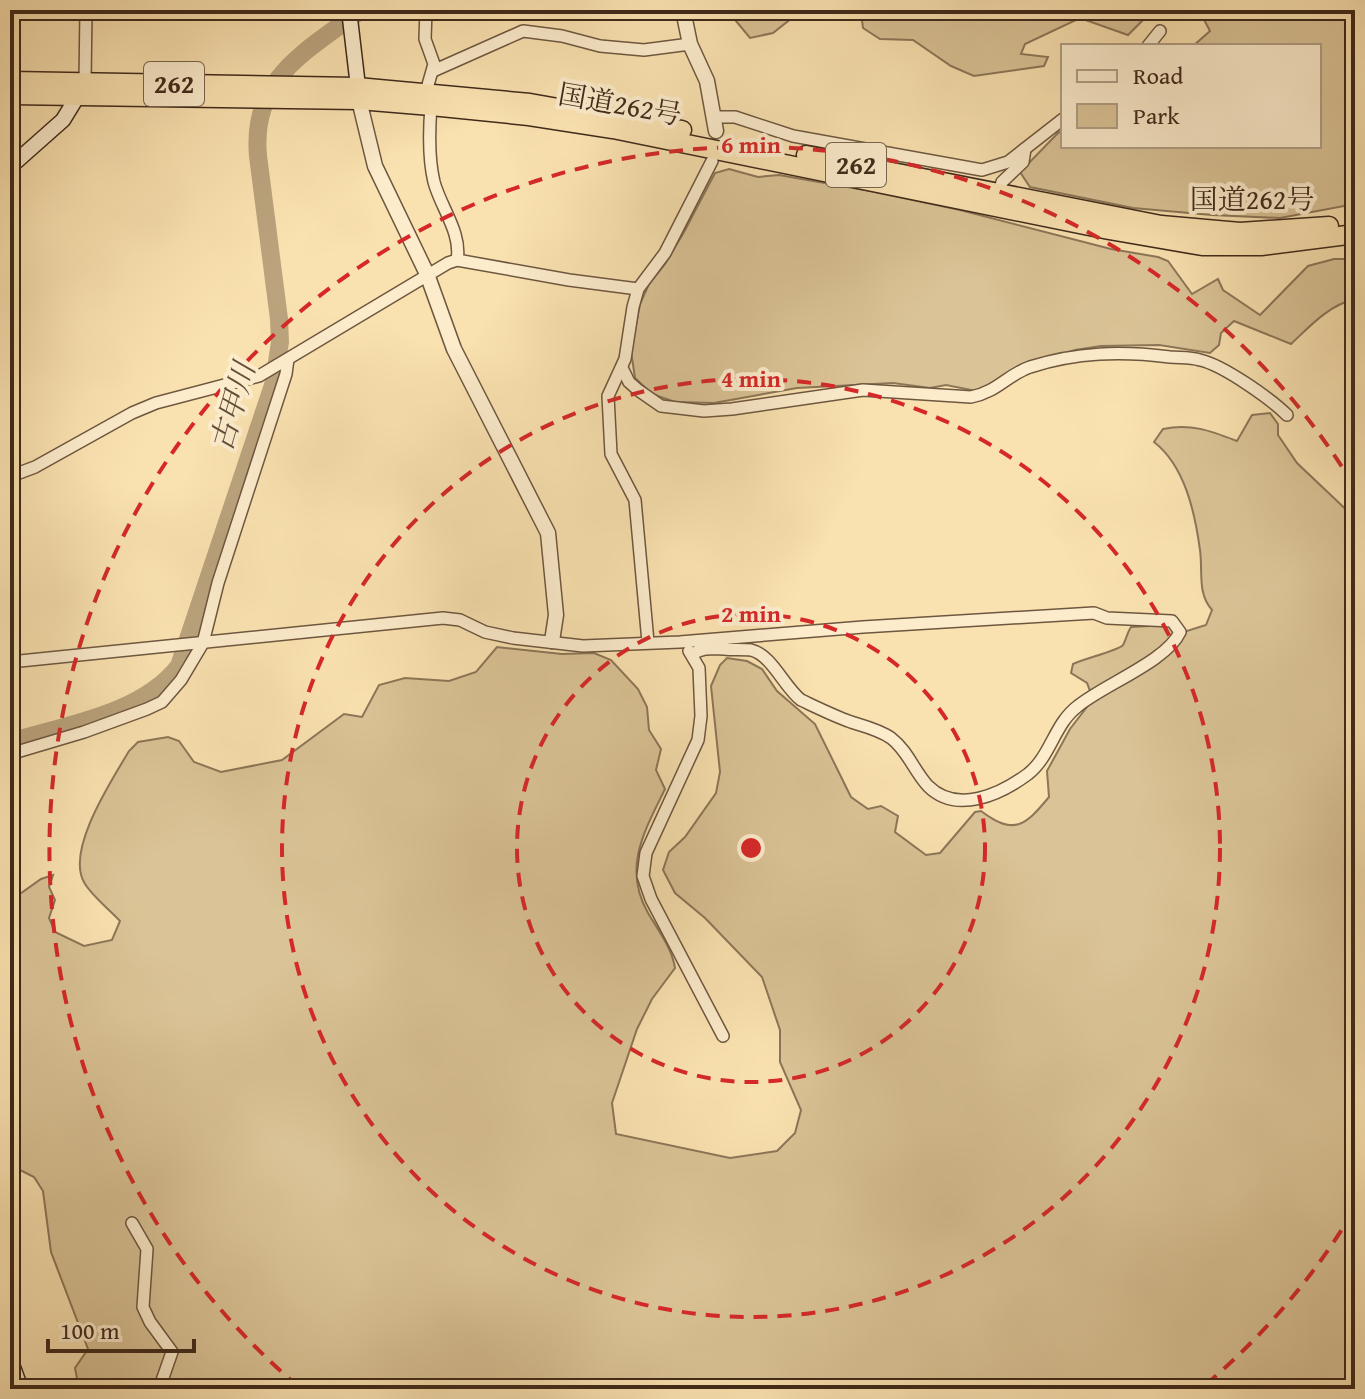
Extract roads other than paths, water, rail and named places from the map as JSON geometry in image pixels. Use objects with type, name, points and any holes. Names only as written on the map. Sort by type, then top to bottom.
[{"type":"highway","name":"国道262号","points":[[10,81],[82,89],[358,93],[530,103],[617,117],[997,199],[1151,239],[1211,247],[1273,245],[1355,234]]},
{"type":"highway","name":"国道262号","points":[[10,95],[82,89]]},
{"type":"highway","name":"国道262号","points":[[997,199],[1200,230],[1270,232],[1355,222]]},
{"type":"street","points":[[10,167],[63,120],[82,89],[86,10]]},
{"type":"street","points":[[349,10],[358,93],[375,166],[427,274],[454,349],[548,533],[556,615],[552,641]]},
{"type":"street","points":[[426,10],[425,39],[434,64],[428,99],[430,154],[434,182],[459,247],[457,260]]},
{"type":"street","points":[[683,10],[690,44],[707,81],[716,124],[735,117],[793,136],[982,170],[1008,162],[1061,121]]},
{"type":"street","points":[[433,71],[523,31],[562,36],[600,46],[644,50],[690,44]]},
{"type":"street","points":[[1150,44],[1160,31]]},
{"type":"street","points":[[997,199],[1002,182],[1023,162],[1025,149]]},
{"type":"street","points":[[648,642],[635,500],[611,454],[608,396],[622,368],[638,289],[665,253],[712,161]]},
{"type":"street","points":[[10,475],[58,455],[82,439],[156,403],[259,376],[427,274],[457,260],[638,289]]},
{"type":"street","points":[[622,368],[629,382],[661,406],[704,411],[863,390],[971,397],[987,394],[1017,372],[1073,355],[1106,352],[1151,354],[1201,360],[1215,366],[1276,404],[1287,415]]},
{"type":"street","points":[[10,754],[84,732],[162,702],[181,680],[202,643],[218,583],[286,374],[287,360]]},
{"type":"street","points":[[10,662],[443,618],[460,620],[485,632],[513,638],[583,646],[1094,613],[1107,618],[1172,621],[1180,632],[1176,642],[1157,657],[1068,713],[1042,759],[1030,772],[991,795],[972,800],[951,799],[936,792],[888,736],[801,700],[759,653],[709,648],[693,654]]},
{"type":"street","points":[[680,642],[693,654],[699,668],[701,716],[698,740],[646,853],[643,876],[651,899],[723,1036]]},
{"type":"street","points":[[132,1223],[147,1249],[143,1307],[172,1352],[159,1389]]},
{"type":"street","points":[[10,1359],[21,1389]]},
{"type":"waterway","name":"古甲川","points":[[10,742],[124,707],[145,696],[179,666],[274,382],[280,342],[258,156],[258,129],[263,106],[286,69],[361,10]]}]
